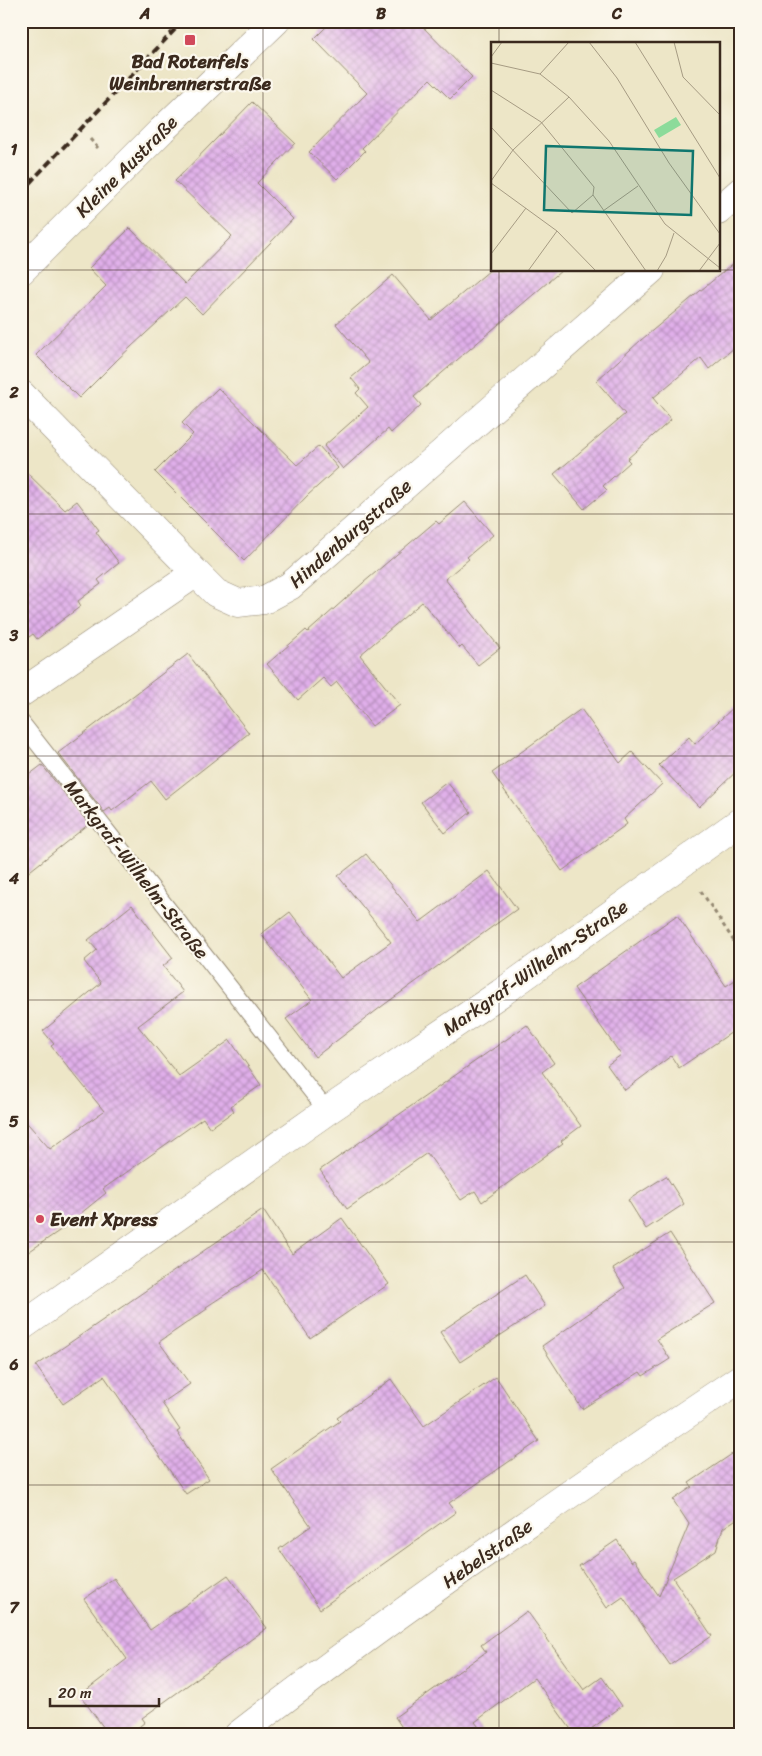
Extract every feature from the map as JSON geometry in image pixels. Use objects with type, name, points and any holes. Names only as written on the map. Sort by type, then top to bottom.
[{"type":"street","name":"Kleine Austraße","points":[[21,271],[162,130],[276,21]]},
{"type":"street","points":[[720,209],[741,192]]},
{"type":"street","name":"Hindenburgstraße","points":[[196,574],[216,593],[238,602],[264,600],[290,586],[650,271]]},
{"type":"street","points":[[21,394],[196,574],[21,693]]},
{"type":"street","name":"Markgraf-Wilhelm-Straße","points":[[21,1327],[327,1111],[501,993],[741,821]]},
{"type":"street","name":"Hebelstraße","points":[[238,1735],[321,1671],[610,1465],[741,1378]]},
{"type":"lane","name":"Markgraf-Wilhelm-Straße","points":[[21,722],[327,1111]]},
{"type":"path","points":[[682,863],[741,952]]},
{"type":"building","points":[[332,21],[417,21],[472,77],[450,99],[430,79],[362,148],[365,151],[337,179],[309,152],[367,93],[314,39]]},
{"type":"building","points":[[252,102],[295,143],[257,183],[293,219],[202,314],[185,297],[79,398],[36,355],[106,286],[89,268],[130,228],[185,284],[232,236],[175,181]]},
{"type":"building","points":[[741,257],[741,342],[709,369],[701,358],[653,398],[671,420],[627,459],[630,462],[603,486],[607,490],[584,509],[554,474],[625,414],[596,381],[641,340]]},
{"type":"building","points":[[490,270],[561,271],[414,397],[421,405],[391,433],[388,429],[343,469],[324,446],[368,407],[356,393],[360,389],[351,378],[369,363],[336,324],[393,275],[431,320]]},
{"type":"building","points":[[218,388],[297,465],[319,446],[338,468],[308,495],[244,561],[155,472],[193,434],[182,423]]},
{"type":"building","points":[[21,467],[65,510],[77,501],[99,530],[96,532],[119,563],[98,580],[101,584],[78,601],[81,606],[37,639],[33,634],[21,643]]},
{"type":"building","points":[[465,502],[493,535],[445,579],[500,648],[478,665],[462,646],[460,648],[422,602],[360,655],[400,705],[372,726],[337,682],[331,687],[323,678],[298,700],[267,664],[306,630],[308,632],[436,521],[439,524]]},
{"type":"building","points":[[188,654],[249,733],[165,799],[151,781],[112,811],[110,808],[104,812],[58,753]]},
{"type":"building","points":[[741,700],[741,767],[699,807],[659,765],[689,737],[695,744]]},
{"type":"building","points":[[581,709],[620,763],[632,752],[662,784],[624,819],[627,824],[562,871],[492,773]]},
{"type":"building","points":[[42,765],[89,824],[21,878],[21,781]]},
{"type":"building","points":[[447,782],[471,812],[445,833],[421,802]]},
{"type":"building","points":[[366,854],[420,922],[489,871],[517,909],[315,1057],[286,1019],[312,1000],[261,934],[290,912],[341,978],[391,942],[338,876]]},
{"type":"building","points":[[132,905],[173,958],[163,966],[183,992],[138,1026],[179,1076],[230,1040],[261,1085],[231,1106],[234,1111],[210,1128],[203,1118],[103,1189],[106,1193],[80,1214],[81,1216],[21,1257],[21,1116],[50,1149],[104,1111],[51,1046],[54,1044],[43,1031],[101,983],[84,961],[97,950],[88,940]]},
{"type":"building","points":[[677,915],[726,986],[741,976],[741,1026],[679,1068],[671,1056],[625,1090],[607,1065],[621,1055],[574,988]]},
{"type":"building","points":[[527,1025],[554,1063],[542,1072],[581,1126],[561,1141],[563,1143],[482,1202],[475,1191],[461,1200],[427,1153],[347,1209],[320,1170]]},
{"type":"building","points":[[666,1176],[684,1204],[646,1229],[628,1200]]},
{"type":"building","points":[[263,1210],[292,1254],[342,1218],[389,1284],[310,1338],[263,1270],[206,1307],[207,1309],[159,1342],[190,1384],[162,1403],[180,1430],[177,1432],[209,1479],[186,1494],[104,1376],[63,1404],[36,1366]]},
{"type":"building","points":[[670,1233],[715,1303],[657,1339],[670,1359],[643,1376],[640,1372],[582,1409],[542,1346],[625,1288],[613,1269]]},
{"type":"building","points":[[525,1275],[545,1306],[460,1362],[440,1332]]},
{"type":"building","points":[[496,1377],[539,1441],[449,1503],[456,1512],[320,1609],[279,1549],[311,1526],[271,1469],[340,1421],[337,1418],[391,1379],[424,1426]]},
{"type":"building","points":[[741,1448],[741,1516],[723,1528],[716,1550],[673,1578],[712,1636],[670,1665],[623,1597],[607,1608],[579,1566],[617,1540],[631,1562],[634,1560],[659,1596],[689,1524],[673,1500],[692,1487],[689,1483]]},
{"type":"building","points":[[228,1575],[267,1628],[142,1718],[145,1722],[129,1735],[109,1735],[80,1695],[127,1659],[84,1599],[114,1578],[150,1630]]},
{"type":"building","points":[[527,1611],[584,1690],[602,1677],[622,1706],[583,1735],[575,1735],[534,1678],[475,1722],[485,1735],[407,1735],[395,1717],[486,1652],[481,1645]]},
{"type":"railway","points":[[21,192],[183,21]]},
{"type":"place","name":"Bad Rotenfels Weinbrennerstraße","points":[[190,40]]},
{"type":"place","name":"Event Xpress","points":[[40,1219]]}]
